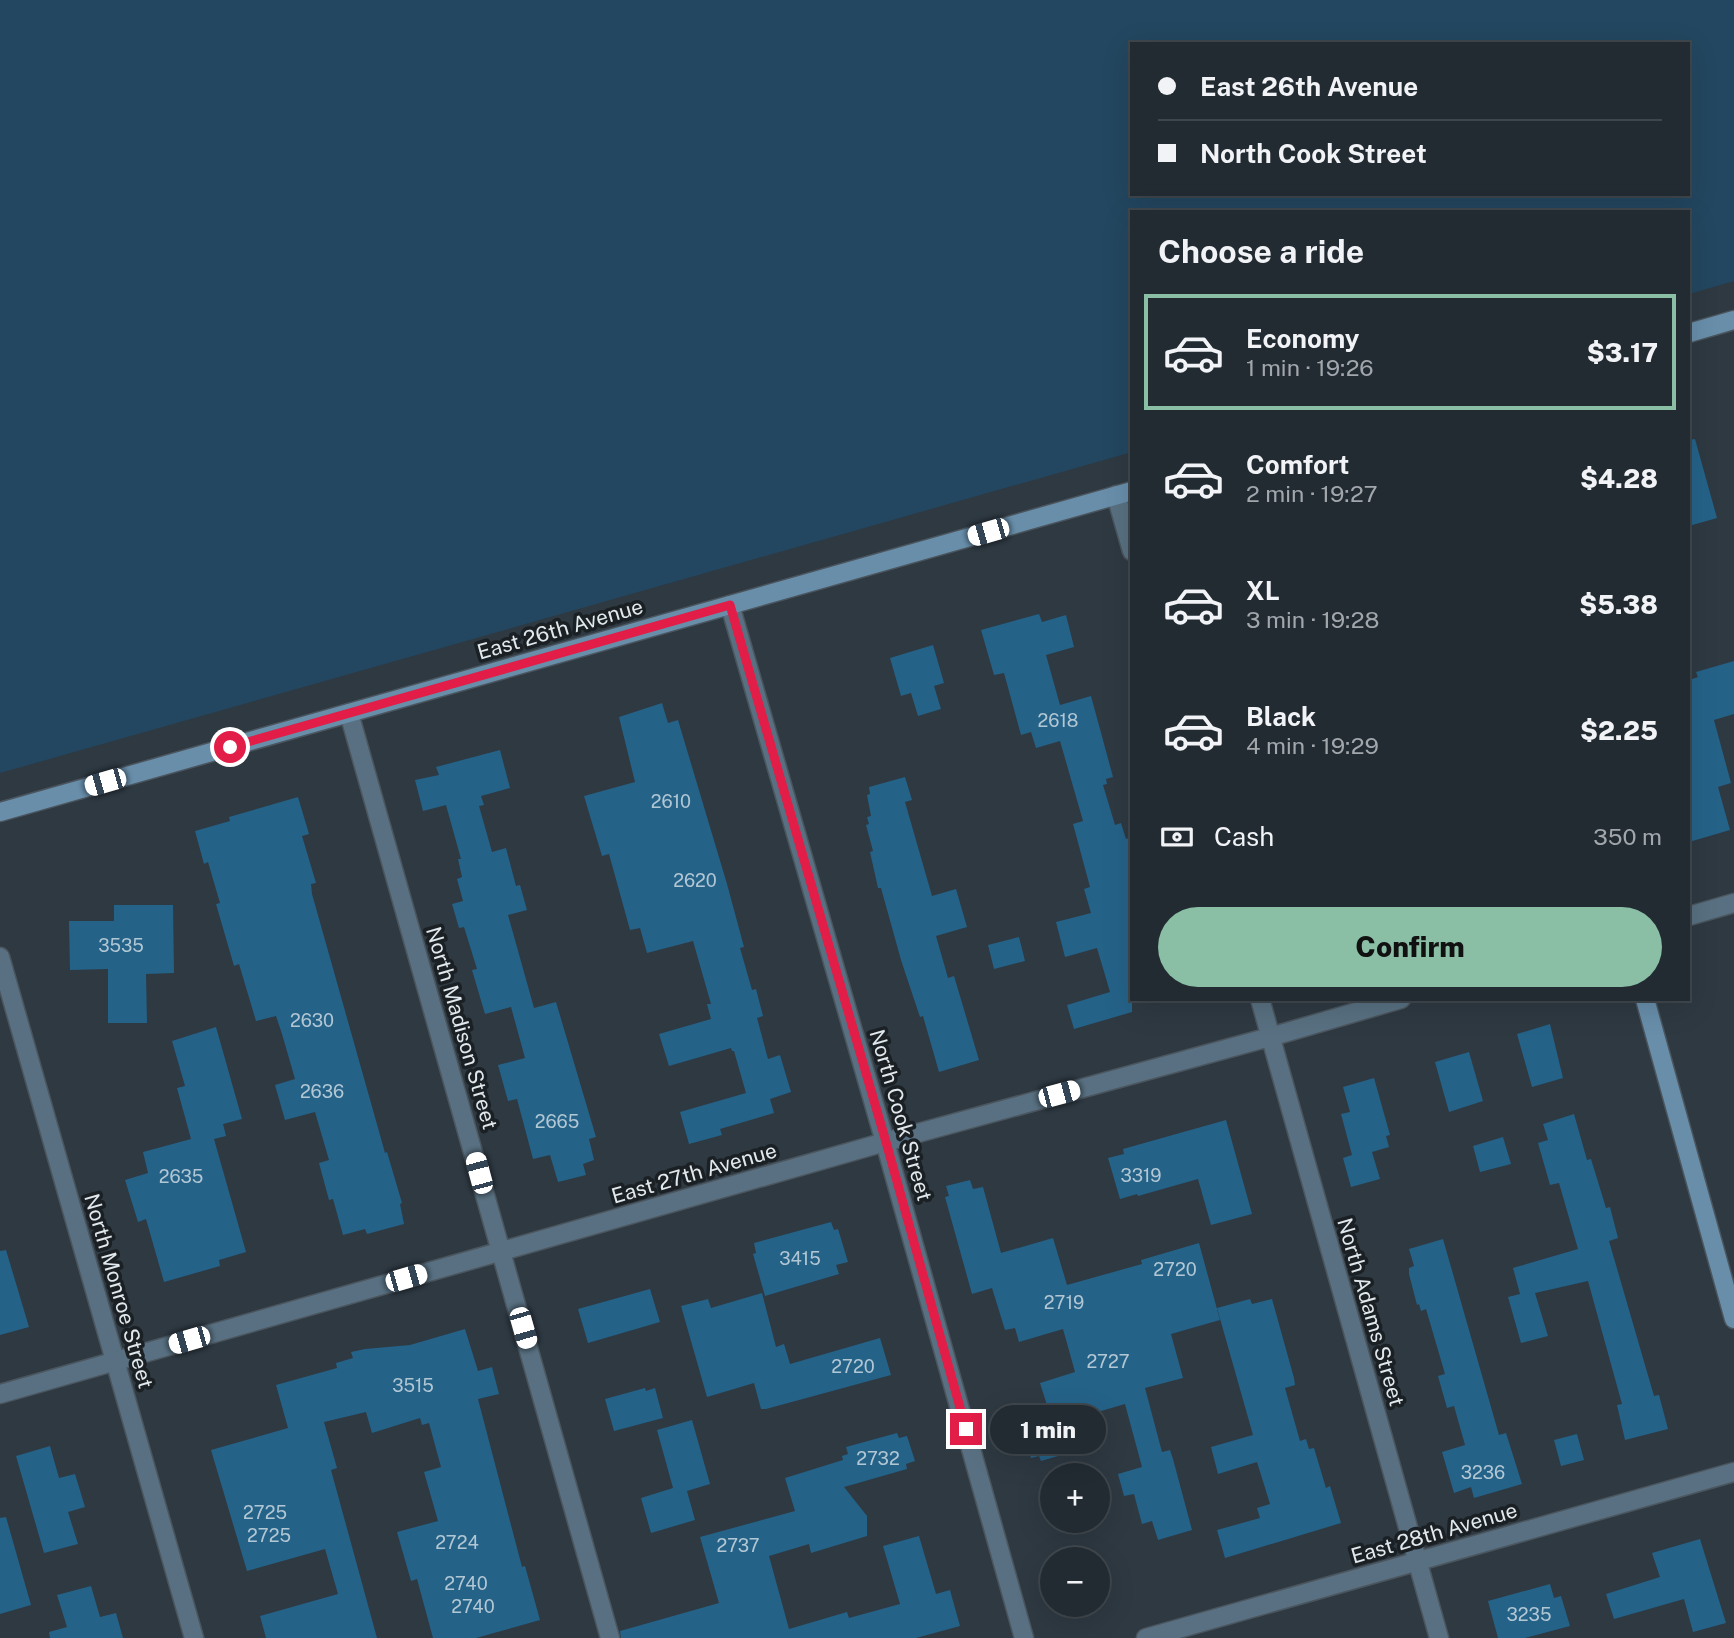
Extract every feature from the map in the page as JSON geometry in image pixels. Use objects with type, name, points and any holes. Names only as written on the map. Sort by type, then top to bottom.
[{"type":"street","points":[[1690,333],[1734,320]]},
{"type":"street","points":[[1124,493],[1130,536]]},
{"type":"street","name":"East 26th Avenue","points":[[0,812],[1124,493]]},
{"type":"street","name":"North Cook Street","points":[[730,605],[886,1142],[1024,1638]]},
{"type":"street","name":"North Madison Street","points":[[349,713],[610,1638]]},
{"type":"street","points":[[1690,916],[1734,903]]},
{"type":"street","name":"North Monroe Street","points":[[0,957],[194,1638]]},
{"type":"street","name":"North Adams Street","points":[[1261,1001],[1439,1638]]},
{"type":"street","name":"East 27th Avenue","points":[[0,1394],[886,1142],[1394,1001]]},
{"type":"street","points":[[1646,1001],[1734,1319]]},
{"type":"street","name":"East 28th Avenue","points":[[1146,1638],[1734,1472]]},
{"type":"shaded area","points":[[0,0],[1734,0],[1734,281],[1690,294],[1690,210],[1130,210],[1130,453],[0,773]]},
{"type":"building","points":[[1695,439],[1717,518],[1690,526],[1690,440]]},
{"type":"building","points":[[1039,614],[1042,622],[1066,615],[1074,647],[1046,655],[1060,705],[1091,696],[1113,777],[1106,779],[1107,784],[1103,785],[1115,825],[1121,823],[1126,839],[1130,838],[1132,1012],[1074,1029],[1067,1005],[1110,992],[1097,948],[1065,957],[1056,922],[1091,913],[1084,889],[1090,887],[1073,824],[1083,821],[1060,741],[1036,748],[1031,732],[1021,735],[1004,673],[994,675],[981,630]]},
{"type":"building","points":[[933,645],[944,683],[934,686],[941,709],[918,716],[911,693],[901,696],[890,658]]},
{"type":"building","points":[[1734,661],[1734,714],[1714,720],[1731,783],[1718,787],[1730,830],[1690,842],[1690,680],[1698,677],[1696,672]]},
{"type":"building","points":[[662,703],[668,723],[678,720],[727,884],[744,947],[740,948],[763,1016],[757,1018],[768,1059],[780,1055],[791,1092],[770,1099],[774,1113],[720,1129],[722,1135],[689,1144],[680,1112],[746,1093],[734,1051],[731,1048],[669,1066],[659,1034],[711,1019],[707,1004],[711,1004],[693,941],[647,953],[640,928],[630,930],[609,854],[602,856],[584,796],[635,782],[619,717]]},
{"type":"building","points":[[500,750],[510,788],[481,796],[484,805],[479,806],[492,852],[506,848],[516,886],[520,885],[527,910],[508,915],[534,1008],[556,1002],[596,1137],[589,1139],[594,1160],[583,1164],[586,1175],[558,1182],[550,1155],[533,1159],[517,1099],[508,1101],[498,1065],[525,1058],[511,1007],[485,1014],[472,970],[477,969],[464,927],[459,928],[452,904],[463,901],[457,879],[462,877],[458,859],[461,859],[446,805],[423,811],[415,780],[439,775],[436,767]]},
{"type":"building","points":[[905,777],[912,800],[905,802],[932,896],[956,889],[967,927],[936,936],[948,978],[954,976],[979,1060],[939,1072],[923,1016],[920,1017],[901,960],[881,888],[878,888],[866,825],[869,824],[867,817],[871,816],[867,795],[870,794],[869,787]]},
{"type":"building","points":[[298,797],[309,834],[302,836],[316,883],[311,884],[312,894],[385,1153],[387,1152],[402,1203],[404,1224],[367,1234],[365,1229],[343,1235],[333,1199],[329,1200],[319,1163],[329,1160],[315,1112],[285,1120],[275,1085],[295,1079],[282,1034],[276,1016],[256,1021],[239,964],[234,966],[216,904],[220,903],[208,862],[204,864],[195,831],[230,821],[229,817]]},
{"type":"building","points":[[114,905],[173,905],[174,973],[146,974],[147,1023],[108,1023],[108,969],[70,970],[69,921],[114,921]]},
{"type":"building","points":[[1019,937],[1025,961],[994,969],[988,945]]},
{"type":"building","points":[[1550,1024],[1563,1078],[1532,1087],[1517,1034]]},
{"type":"building","points":[[216,1027],[242,1119],[223,1124],[226,1136],[214,1139],[246,1252],[219,1260],[220,1266],[164,1282],[146,1219],[138,1222],[125,1180],[148,1173],[143,1152],[191,1139],[177,1088],[185,1086],[172,1041]]},
{"type":"building","points":[[1469,1052],[1483,1101],[1449,1112],[1435,1062]]},
{"type":"building","points":[[1374,1078],[1390,1135],[1386,1136],[1389,1147],[1372,1152],[1380,1179],[1351,1187],[1343,1158],[1352,1155],[1341,1114],[1350,1112],[1343,1087]]},
{"type":"building","points":[[1574,1114],[1587,1160],[1591,1159],[1606,1208],[1610,1207],[1618,1238],[1609,1241],[1654,1396],[1659,1395],[1668,1429],[1625,1440],[1617,1405],[1622,1404],[1588,1281],[1535,1293],[1548,1336],[1521,1343],[1508,1297],[1520,1294],[1513,1268],[1578,1249],[1559,1183],[1550,1185],[1538,1143],[1548,1140],[1543,1124]]},
{"type":"building","points":[[1226,1120],[1252,1214],[1211,1225],[1198,1179],[1120,1199],[1108,1158],[1124,1154],[1123,1149]]},
{"type":"building","points":[[1503,1137],[1511,1164],[1480,1172],[1473,1146]]},
{"type":"building","points":[[970,1180],[973,1189],[983,1187],[1001,1253],[1053,1238],[1067,1285],[1142,1264],[1141,1260],[1199,1243],[1220,1320],[1171,1334],[1183,1378],[1145,1388],[1162,1452],[1170,1450],[1173,1459],[1192,1530],[1158,1540],[1152,1521],[1142,1524],[1134,1494],[1124,1496],[1118,1474],[1142,1467],[1125,1404],[1084,1416],[1092,1446],[1041,1461],[1039,1456],[1031,1458],[1024,1433],[1032,1431],[1031,1427],[1052,1421],[1040,1383],[1075,1372],[1063,1329],[1019,1342],[1015,1328],[1005,1330],[992,1288],[972,1294],[945,1197],[949,1196],[946,1186]]},
{"type":"building","points":[[831,1222],[834,1230],[838,1229],[848,1262],[836,1265],[839,1274],[765,1296],[753,1254],[756,1253],[754,1243]]},
{"type":"building","points":[[1443,1239],[1499,1435],[1506,1433],[1522,1484],[1474,1498],[1471,1487],[1454,1493],[1442,1452],[1465,1445],[1454,1406],[1447,1408],[1438,1376],[1445,1374],[1426,1309],[1421,1311],[1419,1304],[1417,1305],[1409,1274],[1409,1268],[1414,1266],[1409,1249]]},
{"type":"building","points":[[6,1250],[29,1327],[0,1335],[0,1251]]},
{"type":"building","points":[[650,1289],[660,1322],[588,1343],[578,1309]]},
{"type":"building","points":[[762,1293],[776,1347],[784,1344],[790,1364],[880,1338],[891,1375],[766,1409],[761,1409],[754,1383],[707,1397],[681,1306],[708,1299],[711,1308]]},
{"type":"building","points":[[1250,1299],[1252,1304],[1272,1299],[1294,1378],[1295,1385],[1285,1388],[1300,1441],[1306,1439],[1309,1449],[1314,1448],[1326,1488],[1330,1486],[1341,1523],[1225,1558],[1217,1530],[1260,1518],[1257,1508],[1270,1504],[1257,1462],[1218,1474],[1211,1447],[1253,1435],[1217,1308]]},
{"type":"building","points":[[465,1329],[478,1371],[492,1367],[499,1394],[478,1399],[522,1567],[525,1566],[540,1620],[476,1638],[433,1638],[417,1579],[411,1581],[397,1532],[438,1521],[424,1472],[441,1467],[429,1423],[422,1425],[420,1418],[372,1433],[366,1412],[324,1422],[337,1468],[331,1470],[377,1638],[266,1638],[260,1616],[338,1594],[325,1549],[247,1571],[211,1450],[288,1428],[276,1385],[337,1368],[336,1363],[353,1358],[351,1352],[410,1345]]},
{"type":"building","points":[[645,1388],[646,1391],[655,1388],[663,1418],[614,1431],[605,1399]]},
{"type":"building","points":[[692,1420],[710,1484],[687,1491],[695,1520],[651,1533],[641,1498],[673,1488],[657,1430]]},
{"type":"building","points":[[897,1433],[899,1438],[907,1436],[915,1461],[906,1464],[907,1469],[844,1487],[867,1516],[867,1536],[811,1553],[809,1544],[769,1556],[789,1629],[847,1612],[849,1618],[900,1604],[883,1546],[919,1536],[936,1594],[950,1590],[960,1626],[916,1638],[621,1638],[620,1631],[719,1603],[700,1537],[795,1511],[785,1478],[843,1460],[842,1456],[848,1454],[846,1447]]},
{"type":"building","points":[[1577,1434],[1584,1460],[1561,1466],[1554,1440]]},
{"type":"building","points":[[50,1446],[59,1478],[75,1474],[85,1507],[68,1512],[78,1544],[44,1553],[16,1456]]},
{"type":"building","points":[[6,1517],[31,1605],[0,1614],[0,1518]]},
{"type":"building","points":[[1700,1539],[1726,1623],[1693,1632],[1684,1599],[1614,1619],[1606,1594],[1660,1577],[1652,1553]]},
{"type":"building","points":[[1550,1584],[1554,1598],[1561,1596],[1570,1626],[1525,1638],[1498,1638],[1488,1601]]},
{"type":"building","points":[[91,1586],[100,1617],[116,1613],[123,1638],[50,1638],[49,1632],[67,1627],[57,1595]]},
{"type":"route","points":[[230,747],[730,605],[886,1142],[966,1429]]}]
